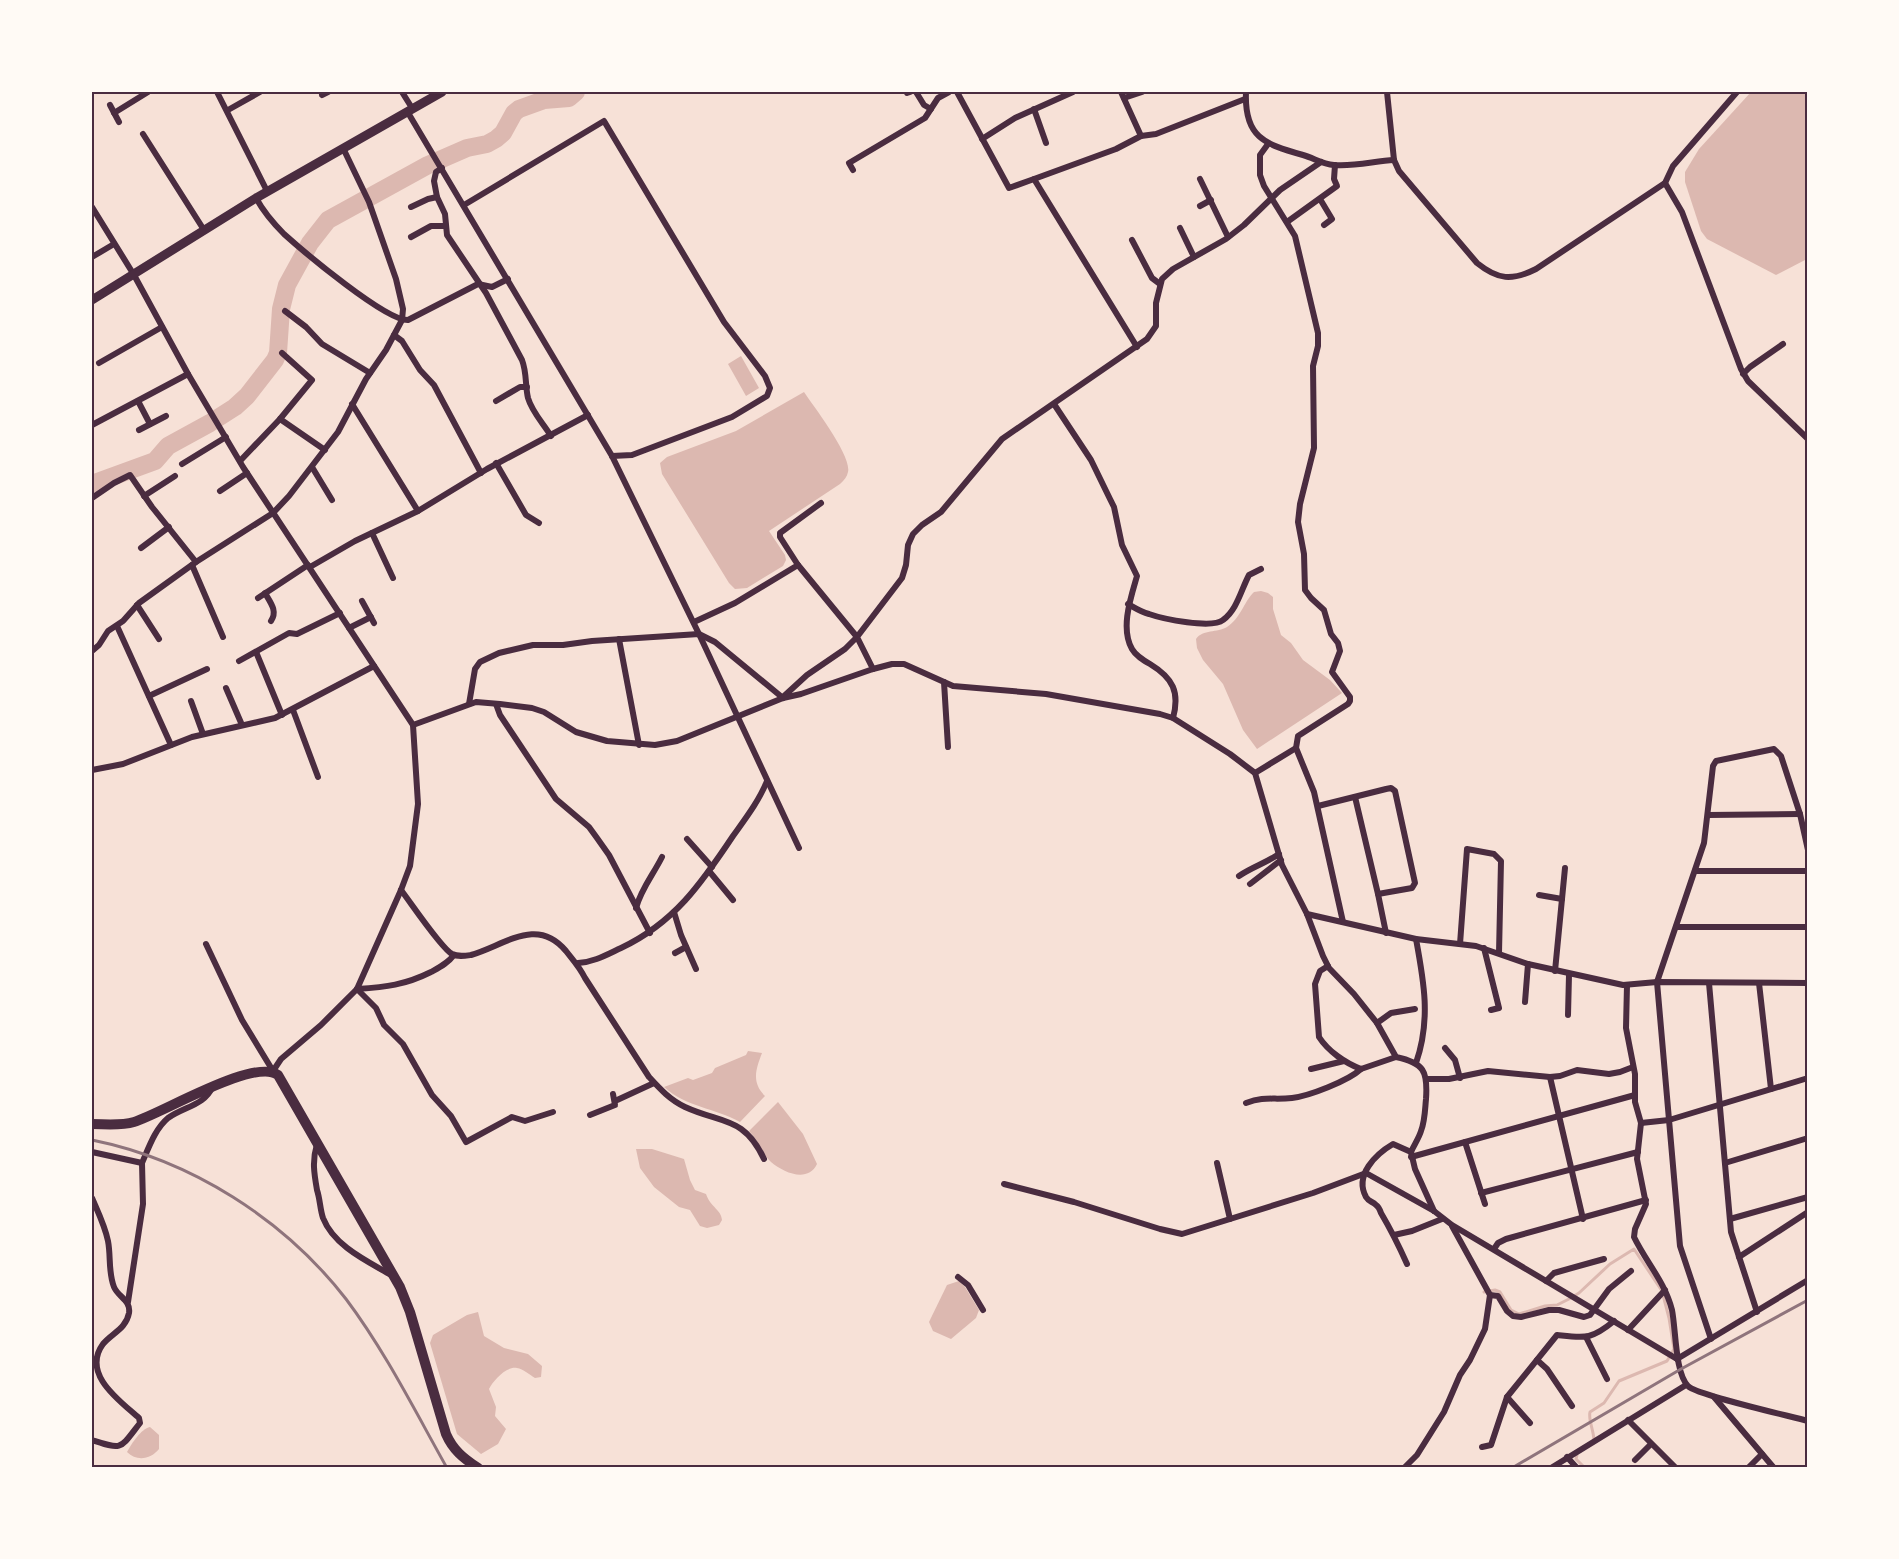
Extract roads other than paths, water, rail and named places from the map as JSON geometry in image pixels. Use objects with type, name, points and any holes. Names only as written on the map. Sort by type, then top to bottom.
[{"type":"main road","points":[[92,300],[267,191],[442,92]]},
{"type":"main road","points":[[92,1124],[134,1122],[213,1086],[263,1071],[273,1071],[281,1079],[394,1277],[410,1312],[446,1434],[458,1454],[478,1467]]},
{"type":"street","points":[[114,113],[148,92]]},
{"type":"street","points":[[217,92],[267,191]]},
{"type":"street","points":[[228,110],[260,92]]},
{"type":"street","points":[[402,92],[433,155],[612,456],[694,622],[799,848]]},
{"type":"street","points":[[916,92],[924,105],[931,109]]},
{"type":"street","points":[[853,170],[849,163],[925,118],[938,98],[949,92]]},
{"type":"street","points":[[957,92],[1009,188],[1116,149],[1141,136],[1156,134],[1246,95],[1248,120],[1260,139],[1268,144],[1335,165],[1394,160]]},
{"type":"street","points":[[982,139],[1015,118],[1073,92]]},
{"type":"street","points":[[1141,136],[1122,95],[1142,92]]},
{"type":"street","points":[[1387,92],[1394,160],[1409,184],[1477,263],[1488,272],[1511,278],[1523,276],[1536,269],[1665,183],[1673,166],[1737,92]]},
{"type":"street","points":[[110,105],[119,122]]},
{"type":"street","points":[[1035,109],[1046,143]]},
{"type":"street","points":[[464,205],[604,121],[724,322],[761,369],[768,382],[770,392],[767,396],[732,417],[632,455],[612,456]]},
{"type":"street","points":[[143,134],[204,230]]},
{"type":"street","points":[[1268,144],[1260,155],[1258,165],[1260,175],[1272,200],[1295,236],[1318,333],[1318,346],[1313,366],[1314,448],[1300,504],[1298,522],[1304,554],[1305,590],[1324,610],[1331,634],[1338,643],[1340,651],[1332,672],[1350,697],[1350,701],[1298,736],[1296,748],[1318,806],[1343,922]]},
{"type":"street","points":[[92,651],[108,631],[129,616],[137,605],[194,564],[273,513],[289,496],[338,432],[402,320],[404,309],[396,279],[369,202],[343,148]]},
{"type":"street","points":[[783,698],[807,675],[845,649],[858,637],[902,578],[908,545],[913,534],[941,512],[1002,439],[1146,339],[1156,326],[1156,303],[1162,279],[1173,269],[1228,237],[1272,200],[1280,190],[1321,162]]},
{"type":"street","points":[[1287,222],[1337,186],[1334,179],[1335,165]]},
{"type":"street","points":[[441,167],[435,176],[437,197],[445,214],[447,235],[486,293],[522,360],[533,411],[551,436]]},
{"type":"street","points":[[1034,178],[1137,347]]},
{"type":"street","points":[[1200,179],[1228,237]]},
{"type":"street","points":[[1665,183],[1682,212],[1743,374],[1806,435]]},
{"type":"street","points":[[411,207],[437,197]]},
{"type":"street","points":[[256,198],[266,214],[284,234],[372,303],[402,320],[408,320],[478,284],[492,287],[508,279]]},
{"type":"street","points":[[1320,199],[1332,219],[1324,225]]},
{"type":"street","points":[[1200,206],[1211,201]]},
{"type":"street","points":[[92,207],[134,275],[188,374],[247,473],[413,725],[418,804],[410,866],[401,890],[357,989],[321,1025],[281,1059],[273,1071],[242,1020],[206,944]]},
{"type":"street","points":[[411,237],[431,226],[446,226]]},
{"type":"street","points":[[1180,228],[1194,257]]},
{"type":"street","points":[[1132,240],[1152,278],[1161,284]]},
{"type":"street","points":[[1136,248],[1144,243]]},
{"type":"street","points":[[92,257],[114,244]]},
{"type":"street","points":[[285,311],[306,327],[322,344],[370,373]]},
{"type":"street","points":[[99,363],[162,327]]},
{"type":"street","points":[[394,335],[402,341],[420,370],[434,385],[481,473]]},
{"type":"street","points":[[1743,374],[1783,344]]},
{"type":"street","points":[[240,461],[312,381],[282,353]]},
{"type":"street","points":[[92,425],[188,374]]},
{"type":"street","points":[[496,401],[520,387],[527,387]]},
{"type":"street","points":[[138,400],[150,424]]},
{"type":"street","points":[[352,404],[418,511]]},
{"type":"street","points":[[1054,404],[1090,460],[1114,507],[1122,545],[1137,576],[1128,604],[1127,621],[1130,645],[1138,656],[1169,679],[1176,697],[1173,718]]},
{"type":"street","points":[[258,598],[309,566],[418,511],[496,464],[588,415]]},
{"type":"street","points":[[140,430],[166,416]]},
{"type":"street","points":[[280,419],[325,450]]},
{"type":"street","points":[[182,464],[226,437]]},
{"type":"street","points":[[496,464],[526,515],[539,523]]},
{"type":"street","points":[[312,467],[332,500]]},
{"type":"street","points":[[220,491],[247,473]]},
{"type":"street","points":[[92,498],[130,475],[194,564],[224,637]]},
{"type":"street","points":[[144,495],[175,476]]},
{"type":"street","points":[[822,503],[780,533],[780,537],[798,565],[858,637],[873,669]]},
{"type":"street","points":[[141,548],[169,528]]},
{"type":"street","points":[[372,533],[393,578]]},
{"type":"street","points":[[694,622],[735,603],[798,565]]},
{"type":"street","points":[[1128,604],[1148,614],[1203,624],[1219,622],[1230,612],[1241,595],[1249,575],[1261,570]]},
{"type":"street","points":[[265,593],[274,610],[271,621]]},
{"type":"street","points":[[349,628],[372,620],[362,601]]},
{"type":"street","points":[[137,605],[159,639]]},
{"type":"street","points":[[239,661],[289,633],[297,634],[340,613]]},
{"type":"street","points":[[117,626],[171,745]]},
{"type":"street","points":[[469,704],[475,669],[480,662],[498,653],[533,645],[563,645],[699,634],[715,642],[783,698]]},
{"type":"street","points":[[619,639],[639,745]]},
{"type":"street","points":[[256,652],[282,715]]},
{"type":"street","points":[[413,725],[476,702],[532,708],[544,712],[576,732],[607,741],[655,745],[676,741],[783,698],[892,664],[904,664],[944,682],[966,688],[1046,694],[1173,718],[1230,754],[1255,773],[1280,857],[1328,966],[1354,993],[1377,1023],[1396,1057]]},
{"type":"street","points":[[92,770],[123,764],[203,734],[282,715],[338,683],[374,666]]},
{"type":"street","points":[[148,696],[207,669]]},
{"type":"street","points":[[944,682],[948,747]]},
{"type":"street","points":[[226,688],[242,725]]},
{"type":"street","points":[[191,701],[203,734]]},
{"type":"street","points":[[496,704],[500,715],[556,799],[589,827],[609,855],[650,933]]},
{"type":"street","points":[[293,710],[318,777]]},
{"type":"street","points":[[1255,773],[1296,748]]},
{"type":"street","points":[[1711,1339],[1680,1246],[1657,982],[1704,843],[1713,766],[1716,761],[1774,749],[1781,756],[1800,814],[1808,850]]},
{"type":"street","points":[[578,963],[592,962],[650,933],[674,912],[711,869],[760,796],[767,781]]},
{"type":"street","points":[[1318,806],[1391,788],[1396,796],[1415,883],[1412,888],[1378,894]]},
{"type":"street","points":[[1355,797],[1386,933]]},
{"type":"street","points":[[1707,815],[1800,814]]},
{"type":"street","points":[[687,839],[733,900]]},
{"type":"street","points":[[1460,944],[1467,849],[1494,854],[1501,861],[1498,953]]},
{"type":"street","points":[[636,908],[641,892],[662,857]]},
{"type":"street","points":[[1239,876],[1280,857]]},
{"type":"street","points":[[1250,884],[1280,857]]},
{"type":"street","points":[[1555,971],[1565,868]]},
{"type":"street","points":[[1695,870],[1808,872]]},
{"type":"street","points":[[401,890],[443,945],[454,955],[463,957],[471,955],[526,934],[537,933],[559,942],[578,963],[585,978],[654,1083],[686,1108],[726,1120],[743,1129],[756,1143],[764,1159]]},
{"type":"street","points":[[1539,895],[1562,899]]},
{"type":"street","points":[[674,912],[696,969]]},
{"type":"street","points":[[1307,914],[1416,939],[1484,948],[1528,964],[1569,975],[1627,985],[1657,982],[1808,983]]},
{"type":"street","points":[[1676,927],[1808,927]]},
{"type":"street","points":[[1416,939],[1426,1007],[1420,1052],[1416,1063]]},
{"type":"street","points":[[675,953],[686,947]]},
{"type":"street","points":[[1484,948],[1499,1008],[1491,1010]]},
{"type":"street","points":[[357,989],[399,985],[412,981],[445,965],[454,955]]},
{"type":"street","points":[[1525,1002],[1528,964]]},
{"type":"street","points":[[1328,966],[1320,971],[1315,984],[1319,1037],[1322,1043],[1344,1061],[1361,1069]]},
{"type":"street","points":[[1568,1015],[1569,975]]},
{"type":"street","points":[[1709,982],[1731,1232],[1757,1312]]},
{"type":"street","points":[[1759,983],[1771,1089]]},
{"type":"street","points":[[1627,985],[1626,1028],[1634,1067],[1635,1095],[1641,1123],[1638,1152],[1639,1174],[1646,1200],[1634,1237],[1665,1290],[1674,1322],[1677,1359],[1686,1385],[1714,1396],[1808,1421]]},
{"type":"street","points":[[357,989],[376,1008],[384,1025],[403,1044],[432,1095],[451,1116],[466,1142],[512,1117],[525,1121],[553,1112]]},
{"type":"street","points":[[1377,1023],[1391,1013],[1415,1009]]},
{"type":"street","points":[[1445,1048],[1455,1060],[1460,1078]]},
{"type":"street","points":[[1246,1103],[1272,1097],[1292,1098],[1305,1095],[1347,1078],[1361,1069],[1396,1057],[1416,1063],[1427,1079],[1421,1132],[1411,1155]]},
{"type":"street","points":[[1311,1070],[1344,1061]]},
{"type":"street","points":[[1427,1079],[1460,1078],[1488,1071],[1550,1077],[1577,1070],[1609,1074],[1634,1067]]},
{"type":"street","points":[[1550,1077],[1582,1219]]},
{"type":"street","points":[[1641,1123],[1669,1120],[1808,1078]]},
{"type":"street","points":[[590,1115],[615,1105],[614,1098],[654,1083]]},
{"type":"street","points":[[92,1440],[118,1447],[140,1423],[139,1418],[109,1393],[98,1370],[97,1358],[103,1344],[121,1329],[130,1311],[128,1302],[143,1204],[142,1163],[161,1125],[170,1117],[208,1098],[213,1086]]},
{"type":"street","points":[[1411,1155],[1635,1095]]},
{"type":"street","points":[[1725,1163],[1808,1138]]},
{"type":"street","points":[[1465,1142],[1485,1204]]},
{"type":"street","points":[[317,1144],[313,1173],[327,1227],[345,1246],[394,1277]]},
{"type":"street","points":[[1407,1264],[1394,1235],[1376,1205],[1369,1202],[1362,1188],[1371,1161],[1377,1154],[1394,1144],[1411,1155],[1434,1211]]},
{"type":"street","points":[[92,1152],[142,1163]]},
{"type":"street","points":[[1481,1193],[1638,1152]]},
{"type":"street","points":[[1217,1163],[1230,1219]]},
{"type":"street","points":[[1004,1184],[1182,1234],[1313,1193],[1366,1173],[1434,1211],[1442,1219],[1677,1359]]},
{"type":"street","points":[[1730,1220],[1808,1197]]},
{"type":"street","points":[[92,1198],[108,1242],[114,1288],[128,1302]]},
{"type":"street","points":[[1494,1249],[1498,1243],[1506,1239],[1646,1200]]},
{"type":"street","points":[[1739,1257],[1808,1212]]},
{"type":"street","points":[[1394,1235],[1412,1231],[1442,1219]]},
{"type":"street","points":[[1404,1467],[1417,1455],[1444,1412],[1460,1375],[1485,1329],[1490,1294],[1452,1225]]},
{"type":"street","points":[[1546,1281],[1554,1273],[1604,1259]]},
{"type":"street","points":[[1490,1294],[1498,1296],[1513,1316],[1521,1317],[1549,1310],[1559,1310],[1584,1317],[1590,1315],[1609,1289],[1631,1271]]},
{"type":"street","points":[[958,1277],[968,1285],[983,1310]]},
{"type":"street","points":[[1677,1359],[1808,1280]]},
{"type":"street","points":[[1628,1330],[1665,1290]]},
{"type":"street","points":[[1482,1447],[1491,1445],[1508,1397],[1557,1335],[1592,1336],[1614,1321]]},
{"type":"street","points":[[1586,1337],[1607,1379]]},
{"type":"street","points":[[1537,1360],[1547,1369],[1572,1406]]},
{"type":"street","points":[[1551,1467],[1686,1385]]},
{"type":"street","points":[[1714,1396],[1773,1467]]},
{"type":"street","points":[[1508,1397],[1530,1422]]},
{"type":"street","points":[[1628,1420],[1676,1467]]},
{"type":"street","points":[[1635,1460],[1651,1444]]},
{"type":"street","points":[[1748,1467],[1762,1454]]},
{"type":"street","points":[[1567,1457],[1577,1467]]},
{"type":"waterway","points":[[92,484],[155,461],[168,446],[210,423],[235,407],[247,396],[275,360],[278,353],[281,309],[287,285],[310,243],[328,220],[428,165],[467,148],[487,144],[496,139],[503,133],[514,113],[519,109],[544,100],[569,98],[576,92]]},
{"type":"waterway","points":[[1484,1292],[1495,1290],[1500,1292],[1511,1310],[1519,1314],[1557,1305],[1579,1293],[1610,1264],[1634,1249],[1662,1291],[1674,1349],[1667,1361],[1619,1381],[1604,1403],[1590,1412],[1594,1441]]},
{"type":"waterway","points":[[1577,1455],[1576,1459],[1585,1468]]},
{"type":"railway","points":[[92,1140],[129,1149],[200,1178],[233,1197],[294,1243],[346,1299],[374,1339],[447,1468]]},
{"type":"railway","points":[[1512,1468],[1681,1369],[1808,1300]]}]
